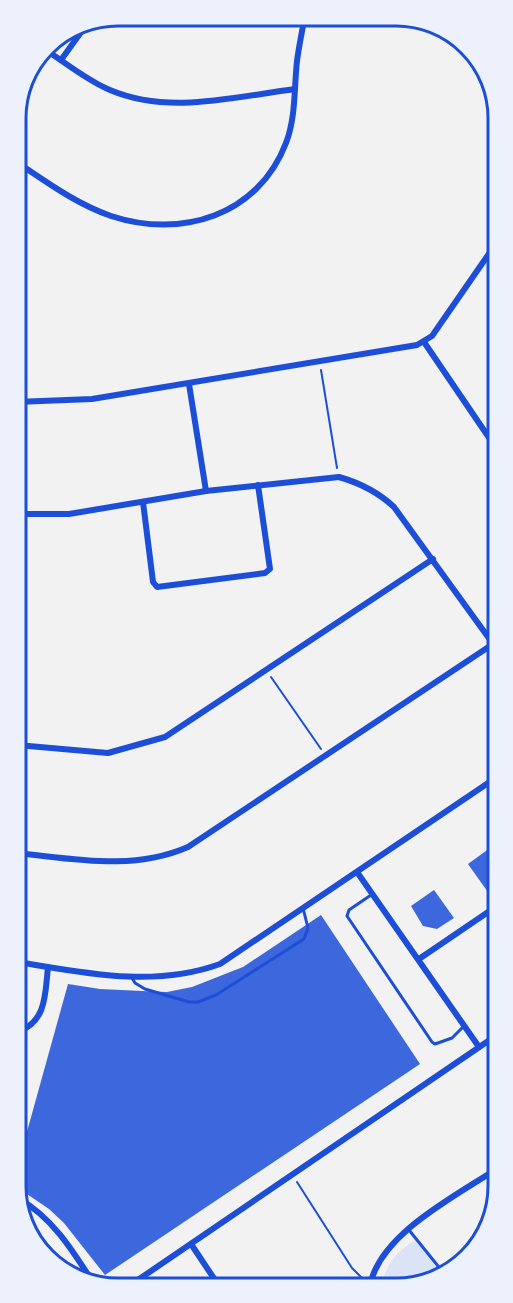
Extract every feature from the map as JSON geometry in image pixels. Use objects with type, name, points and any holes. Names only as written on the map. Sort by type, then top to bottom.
[{"type":"street","points":[[26,168],[58,189],[111,216],[140,222],[194,222],[223,214],[245,200],[263,182],[277,163],[287,142],[304,26]]},
{"type":"street","points":[[61,60],[79,35]]},
{"type":"street","points":[[52,54],[107,89],[130,98],[155,103],[180,104],[295,89]]},
{"type":"street","points":[[26,402],[92,399],[189,384],[220,376],[409,347],[424,342],[432,336],[488,255]]},
{"type":"street","points":[[424,342],[488,436]]},
{"type":"street","points":[[189,384],[206,491]]},
{"type":"street","points":[[26,514],[69,514],[206,491],[258,485],[339,477],[355,481],[382,496],[394,507],[488,637]]},
{"type":"street","points":[[142,501],[153,582],[157,587],[265,573],[270,568],[258,485]]},
{"type":"street","points":[[25,746],[108,753],[146,745],[183,728],[433,559]]},
{"type":"street","points":[[25,854],[107,863],[156,858],[174,853],[213,832],[488,650]]},
{"type":"street","points":[[25,963],[132,978],[174,977],[220,964],[487,784]]},
{"type":"street","points":[[357,872],[479,1047]]},
{"type":"street","points":[[419,959],[487,913]]},
{"type":"street","points":[[25,1028],[32,1024],[42,1012],[48,967]]},
{"type":"street","points":[[141,1278],[487,1042]]},
{"type":"street","points":[[372,1278],[375,1266],[408,1229],[487,1175]]},
{"type":"street","points":[[28,1205],[60,1234],[86,1272]]},
{"type":"street","points":[[191,1244],[214,1278]]},
{"type":"lane","points":[[373,894],[349,910],[347,916],[432,1042],[435,1044],[452,1038],[464,1025]]},
{"type":"lane","points":[[132,978],[135,983],[145,989],[189,1002],[208,1000],[304,939],[308,928],[303,908]]},
{"type":"lane","points":[[408,1229],[438,1267]]},
{"type":"path","points":[[320,361],[339,477]]},
{"type":"path","points":[[266,670],[326,756]]},
{"type":"path","points":[[292,1174],[352,1268],[363,1278]]},
{"type":"shaded area","points":[[418,1239],[436,1268],[407,1277],[384,1278],[390,1263],[405,1247]]},
{"type":"building","points":[[487,850],[487,891],[468,864]]},
{"type":"building","points":[[434,890],[454,918],[437,929],[423,926],[411,906]]},
{"type":"building","points":[[321,915],[420,1064],[105,1275],[64,1223],[49,1209],[26,1193],[25,1139],[68,984],[100,989],[167,992],[192,987],[243,967]]}]
